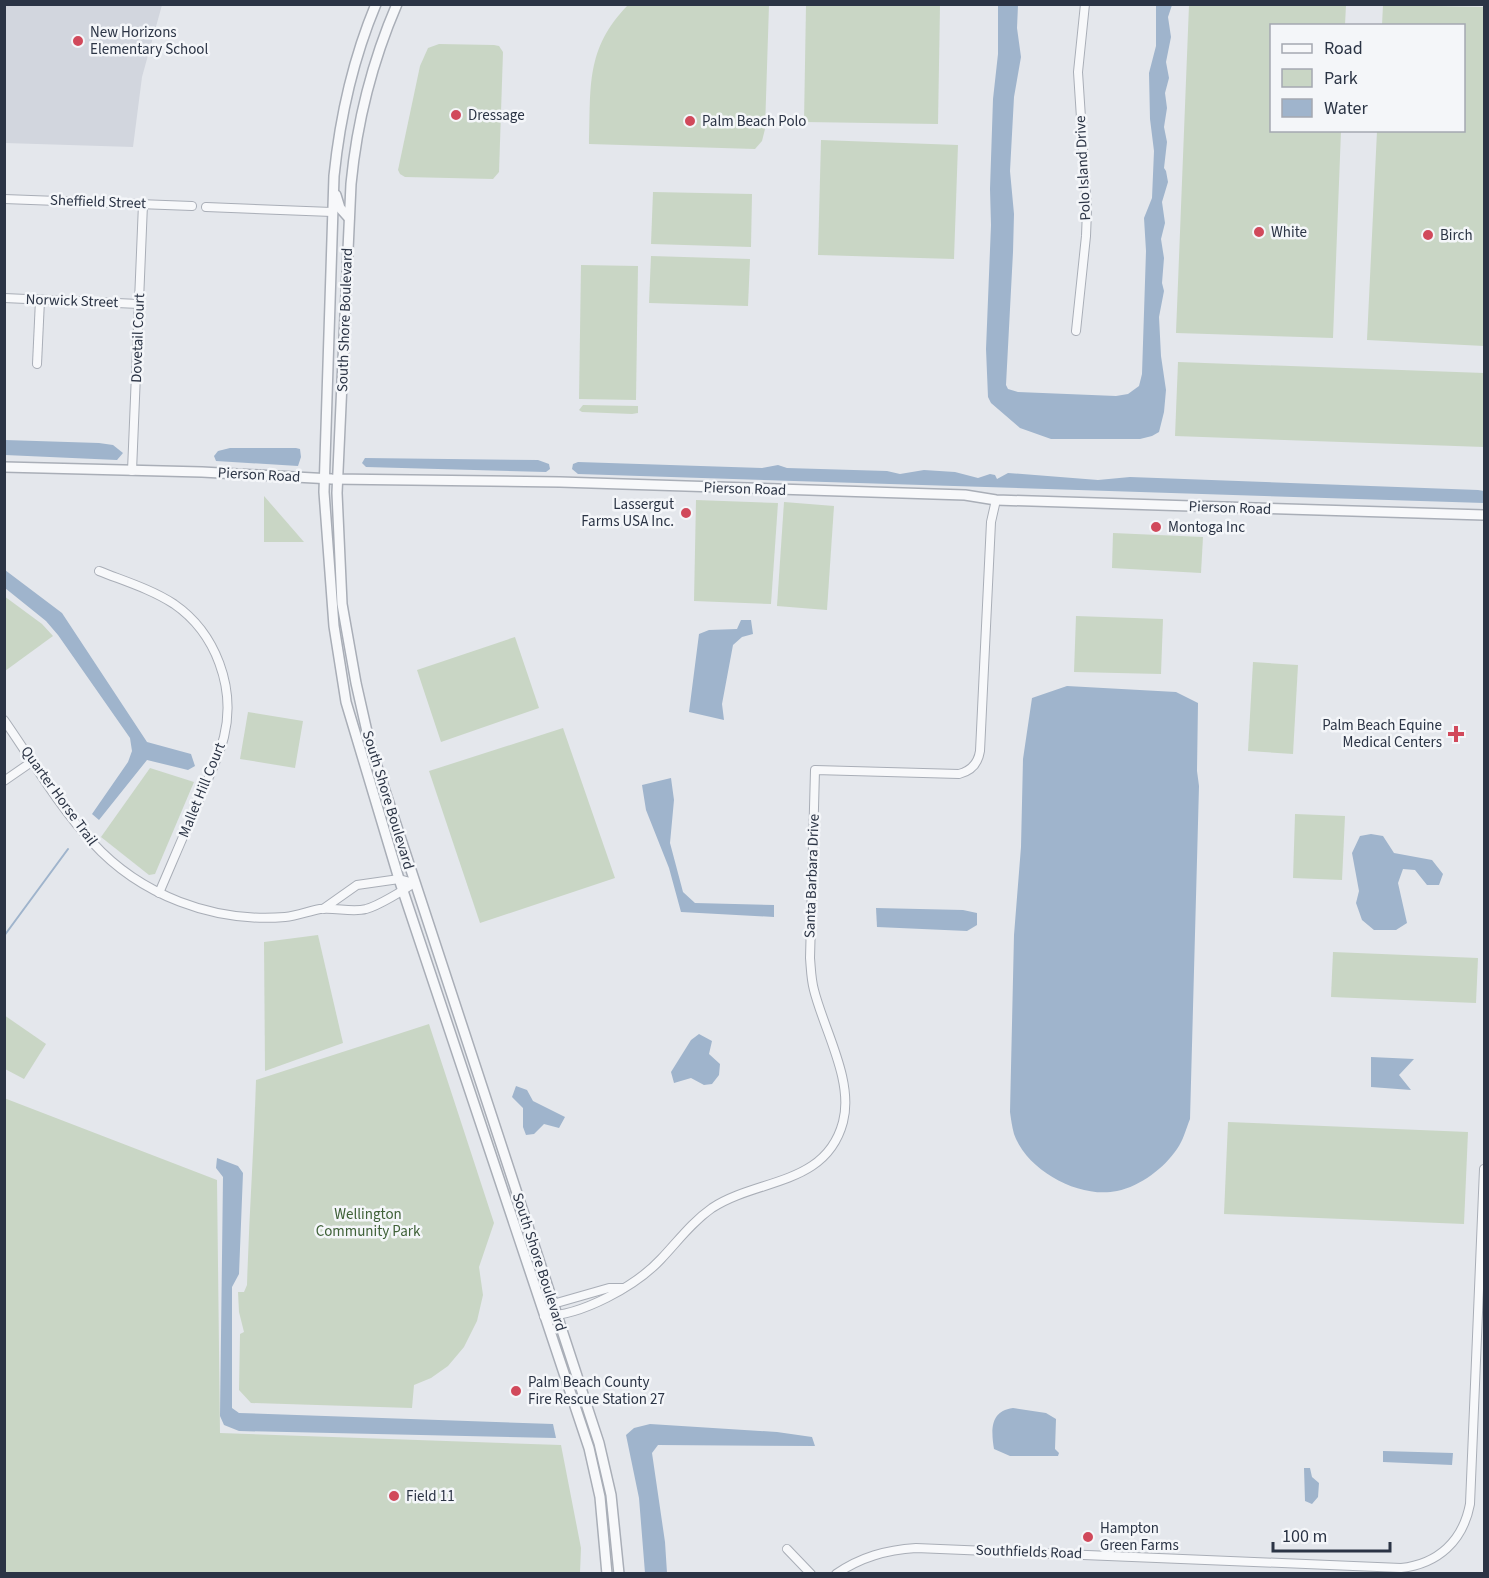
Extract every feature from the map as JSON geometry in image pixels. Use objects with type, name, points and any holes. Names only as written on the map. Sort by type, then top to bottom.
[{"type":"street","name":"South Shore Boulevard","points":[[376,4],[362,41],[347,94],[337,145],[333,188],[324,479],[334,626],[346,702],[399,879],[589,1448],[600,1497],[607,1574]]},
{"type":"street","name":"South Shore Boulevard","points":[[397,4],[378,51],[363,103],[354,153],[337,493],[342,604],[370,745],[599,1443],[611,1495],[619,1574]]},
{"type":"street","name":"Polo Island Drive","points":[[1076,331],[1087,210],[1078,72],[1085,4]]},
{"type":"street","points":[[333,188],[340,208],[349,218]]},
{"type":"street","name":"Sheffield Street","points":[[4,199],[192,206]]},
{"type":"street","name":"Dovetail Court","points":[[132,471],[143,204]]},
{"type":"street","points":[[206,207],[332,212],[339,216],[349,237]]},
{"type":"street","name":"Norwick Street","points":[[4,298],[139,304]]},
{"type":"street","points":[[37,364],[40,300]]},
{"type":"street","name":"Pierson Road","points":[[4,467],[202,472],[324,479],[560,482],[965,495],[996,500],[1485,515]]},
{"type":"street","name":"Santa Barbara Drive","points":[[544,1316],[556,1316],[612,1296],[651,1268],[695,1221],[723,1202],[807,1169],[823,1158],[840,1133],[846,1109],[845,1091],[814,989],[810,958],[815,770],[958,774],[969,770],[977,761],[980,751],[991,522],[996,500]]},
{"type":"street","name":"Mallet Hill Court","points":[[99,571],[160,596],[188,616],[206,637],[217,657],[224,678],[228,712],[223,740],[159,893]]},
{"type":"street","name":"Quarter Horse Trail","points":[[4,720],[77,826],[122,869],[159,893],[202,909],[248,917],[287,917],[323,909],[366,909],[414,883]]},
{"type":"street","points":[[4,781],[33,761]]},
{"type":"street","name":"Quarter Horse Trail","points":[[323,909],[357,885],[399,879],[414,883]]},
{"type":"street","name":"Southfields Road","points":[[836,1574],[880,1552],[916,1548],[1383,1571],[1413,1567],[1434,1559],[1443,1553],[1458,1536],[1468,1515],[1485,1169]]},
{"type":"street","name":"Santa Barbara Drive","points":[[553,1304],[609,1288],[623,1287]]},
{"type":"street","points":[[544,1316],[553,1304]]},
{"type":"street","points":[[787,1549],[811,1574]]},
{"type":"shaded area","name":"New Horizons Elementary School","points":[[5,4],[162,5],[142,77],[133,147],[5,143]]},
{"type":"green space","points":[[628,5],[769,5],[765,129],[762,141],[755,149],[589,144],[591,87],[597,53],[614,21]]},
{"type":"green space","points":[[806,5],[940,5],[938,124],[804,122]]},
{"type":"green space","name":"White","points":[[1189,5],[1346,5],[1345,24],[1270,24],[1270,132],[1341,132],[1333,338],[1176,333]]},
{"type":"green space","name":"Birch","points":[[1383,5],[1484,7],[1484,346],[1367,340],[1377,132],[1465,132],[1465,24],[1382,24]]},
{"type":"green space","name":"Dressage","points":[[439,44],[494,45],[499,46],[503,52],[499,172],[493,179],[405,177],[398,170],[420,66],[428,48]]},
{"type":"green space","points":[[821,140],[958,145],[954,259],[818,255]]},
{"type":"green space","points":[[653,192],[752,194],[751,247],[651,244]]},
{"type":"green space","points":[[651,256],[750,259],[748,306],[649,303]]},
{"type":"green space","points":[[581,265],[638,266],[636,400],[579,399]]},
{"type":"green space","points":[[1178,362],[1484,373],[1484,447],[1175,436]]},
{"type":"green space","points":[[583,405],[638,406],[638,413],[582,412],[579,410]]},
{"type":"green space","points":[[264,496],[304,542],[264,542]]},
{"type":"green space","points":[[696,500],[778,503],[771,604],[694,601]]},
{"type":"green space","points":[[784,502],[834,506],[827,610],[777,606]]},
{"type":"green space","points":[[1113,533],[1203,537],[1201,573],[1112,568]]},
{"type":"green space","points":[[4,596],[42,624],[53,636],[5,671]]},
{"type":"green space","points":[[1076,616],[1163,619],[1161,674],[1074,672]]},
{"type":"green space","points":[[515,637],[539,708],[441,742],[417,670]]},
{"type":"green space","points":[[1253,662],[1298,665],[1293,754],[1248,751]]},
{"type":"green space","points":[[248,712],[303,721],[295,768],[240,759]]},
{"type":"green space","points":[[563,728],[615,878],[480,923],[429,771]]},
{"type":"green space","points":[[150,768],[194,782],[155,874],[149,875],[101,837]]},
{"type":"green space","points":[[1295,814],[1345,816],[1342,880],[1293,878]]},
{"type":"green space","points":[[318,935],[343,1043],[265,1071],[264,942]]},
{"type":"green space","points":[[1333,952],[1478,958],[1476,1003],[1331,997]]},
{"type":"green space","points":[[4,1015],[46,1044],[24,1079],[5,1069]]},
{"type":"green space","name":"Wellington Community Park","points":[[429,1024],[494,1223],[479,1267],[483,1295],[477,1321],[464,1347],[448,1366],[431,1378],[414,1385],[412,1408],[251,1403],[239,1390],[240,1334],[244,1332],[239,1312],[238,1292],[244,1292],[247,1285],[256,1080]]},
{"type":"green space","points":[[4,1098],[217,1180],[220,1433],[561,1445],[581,1548],[580,1573],[5,1573]]},
{"type":"green space","points":[[1228,1122],[1468,1132],[1464,1224],[1224,1214]]},
{"type":"water","points":[[998,5],[1018,5],[1017,28],[1021,57],[1014,97],[1010,171],[1014,214],[1006,385],[1008,389],[1018,392],[1116,396],[1128,394],[1139,386],[1142,374],[1146,251],[1144,218],[1152,198],[1154,151],[1150,119],[1149,73],[1156,46],[1156,5],[1172,5],[1168,17],[1171,37],[1166,62],[1169,78],[1165,93],[1167,108],[1164,127],[1167,142],[1164,168],[1168,182],[1162,202],[1165,223],[1161,239],[1164,258],[1162,283],[1164,291],[1159,317],[1166,390],[1159,432],[1152,436],[1140,439],[1051,439],[1020,428],[991,403],[988,397],[986,349],[991,225],[990,189],[993,99],[998,54]]},
{"type":"water","points":[[5,440],[99,443],[113,445],[123,453],[117,460],[5,455]]},
{"type":"water","points":[[230,448],[296,448],[300,449],[301,457],[298,466],[216,461],[214,456],[218,451]]},
{"type":"water","points":[[365,458],[538,460],[549,464],[550,469],[546,472],[366,467],[362,463]]},
{"type":"water","points":[[578,462],[762,468],[778,465],[787,468],[887,471],[900,474],[924,470],[955,472],[978,478],[990,474],[995,475],[997,479],[1008,473],[1098,480],[1130,477],[1478,490],[1484,491],[1484,503],[578,474],[572,469],[573,464]]},
{"type":"water","points":[[5,570],[62,613],[147,742],[191,754],[195,766],[188,770],[147,760],[99,820],[92,814],[128,762],[132,751],[130,738],[58,635],[46,621],[5,588]]},
{"type":"water","points":[[741,620],[751,620],[753,634],[742,637],[733,645],[722,704],[724,720],[689,712],[699,634],[709,630],[737,629]]},
{"type":"water","points":[[1067,686],[1176,692],[1198,703],[1197,771],[1199,786],[1190,1119],[1179,1146],[1159,1169],[1143,1181],[1117,1191],[1087,1191],[1056,1179],[1043,1170],[1030,1160],[1021,1147],[1014,1134],[1010,1112],[1014,935],[1021,847],[1023,759],[1032,698]]},
{"type":"water","points":[[671,778],[674,800],[670,843],[683,892],[695,903],[774,905],[774,917],[681,912],[669,868],[646,810],[642,785]]},
{"type":"water","points":[[1371,834],[1383,836],[1394,853],[1432,860],[1443,874],[1439,885],[1427,885],[1415,870],[1403,869],[1398,883],[1407,923],[1396,930],[1374,930],[1362,920],[1356,903],[1359,891],[1352,853],[1360,836]]},
{"type":"water","points":[[876,908],[963,910],[977,913],[977,925],[967,931],[877,927]]},
{"type":"water","points":[[699,1034],[712,1041],[709,1054],[720,1064],[719,1075],[712,1084],[704,1085],[691,1078],[674,1083],[671,1072],[691,1040]]},
{"type":"water","points":[[1371,1057],[1414,1059],[1399,1075],[1411,1090],[1371,1087]]},
{"type":"water","points":[[516,1086],[527,1090],[533,1101],[565,1117],[559,1128],[544,1124],[534,1134],[526,1135],[523,1127],[523,1108],[512,1097]]},
{"type":"water","points":[[217,1158],[238,1166],[243,1173],[239,1274],[232,1287],[232,1408],[239,1413],[553,1424],[556,1438],[239,1431],[224,1425],[220,1416],[223,1177],[216,1168]]},
{"type":"water","points":[[1013,1408],[1046,1413],[1056,1419],[1055,1449],[1059,1453],[1058,1456],[1010,1456],[994,1449],[992,1435],[996,1417],[1005,1410]]},
{"type":"water","points":[[650,1424],[777,1432],[812,1437],[815,1446],[658,1445],[652,1453],[665,1542],[667,1573],[645,1573],[639,1498],[626,1435],[634,1428]]},
{"type":"water","points":[[1383,1451],[1453,1453],[1452,1465],[1383,1462]]},
{"type":"water","points":[[1304,1468],[1310,1468],[1312,1477],[1319,1483],[1318,1497],[1312,1504],[1305,1501]]},
{"type":"waterway","points":[[4,936],[68,849]]},
{"type":"place","name":"New Horizons Elementary School","points":[[78,41]]},
{"type":"place","name":"Dressage","points":[[456,115]]},
{"type":"place","name":"Palm Beach Polo","points":[[690,121]]},
{"type":"place","name":"White","points":[[1259,232]]},
{"type":"place","name":"Birch","points":[[1428,235]]},
{"type":"place","name":"Lassergut Farms USA Inc.","points":[[686,513]]},
{"type":"place","name":"Montoga Inc","points":[[1156,527]]},
{"type":"place","name":"Palm Beach Equine Medical Centers","points":[[1456,734]]},
{"type":"place","name":"Palm Beach County Fire Rescue Station 27","points":[[516,1391]]},
{"type":"place","name":"Field 11","points":[[394,1496]]},
{"type":"place","name":"Hampton Green Farms","points":[[1088,1537]]}]
